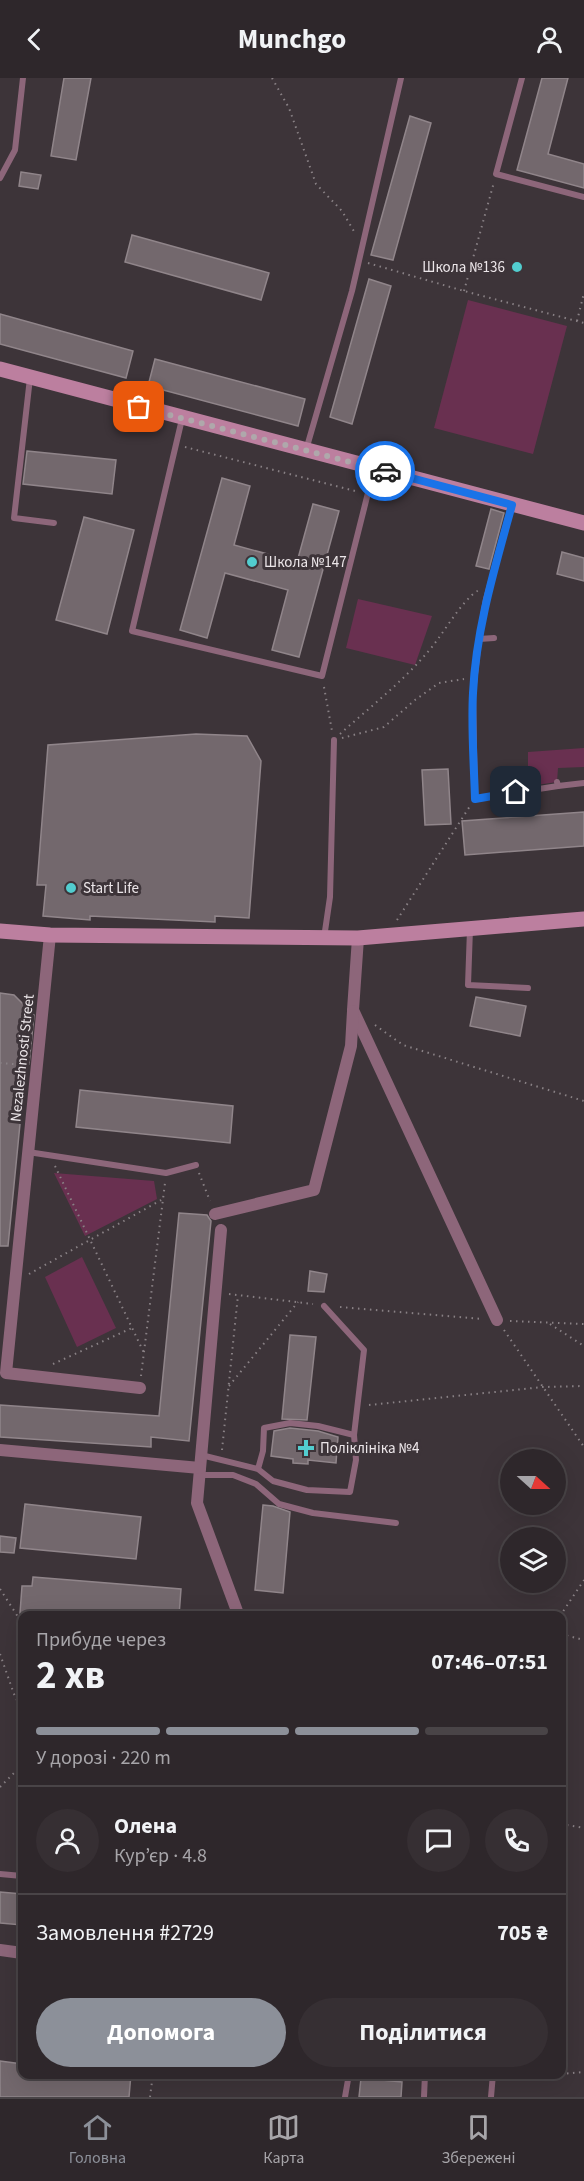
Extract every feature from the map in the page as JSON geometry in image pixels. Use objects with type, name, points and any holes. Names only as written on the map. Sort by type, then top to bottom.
[{"type":"street","points":[[0,369],[512,505],[584,522]]},
{"type":"street","points":[[0,931],[50,935],[358,938],[584,919]]},
{"type":"street","name":"Nezalezhnosti Street","points":[[50,935],[6,1373],[140,1388]]},
{"type":"street","points":[[215,1214],[314,1190],[351,1046],[358,938]]},
{"type":"street","points":[[353,1010],[498,1320]]},
{"type":"street","points":[[221,1230],[197,1503],[236,1611]]},
{"type":"street","points":[[0,1449],[200,1472]]},
{"type":"street","points":[[0,1950],[18,1952]]},
{"type":"lane","points":[[0,178],[15,150],[23,78]]},
{"type":"lane","points":[[306,450],[360,261],[401,78]]},
{"type":"lane","points":[[522,78],[496,174],[584,197]]},
{"type":"lane","points":[[30,378],[14,518],[54,523]]},
{"type":"lane","points":[[182,418],[132,631],[322,676],[374,468]]},
{"type":"lane","points":[[512,505],[490,584],[479,639],[473,693],[475,799],[558,784],[584,783]]},
{"type":"lane","points":[[479,639],[494,638]]},
{"type":"lane","points":[[324,938],[330,897],[334,740]]},
{"type":"lane","points":[[470,928],[468,985],[528,988]]},
{"type":"lane","points":[[27,1152],[166,1173],[196,1165]]},
{"type":"lane","points":[[201,1455],[258,1469],[273,1481],[307,1490],[350,1492],[356,1460],[354,1435],[364,1350],[324,1306]]},
{"type":"lane","points":[[258,1469],[264,1428],[290,1423],[318,1426],[354,1435]]},
{"type":"lane","points":[[200,1472],[233,1475],[256,1484],[279,1504],[313,1513],[396,1523]]},
{"type":"lane","points":[[0,1874],[18,1876]]},
{"type":"lane","points":[[345,2097],[349,2079]]},
{"type":"lane","points":[[424,2097],[425,2079]]},
{"type":"lane","points":[[491,2097],[492,2079]]},
{"type":"path","points":[[272,78],[289,108],[316,184],[342,211],[363,246]]},
{"type":"path","points":[[464,291],[496,174]]},
{"type":"path","points":[[360,261],[584,323]]},
{"type":"path","points":[[577,321],[584,293]]},
{"type":"path","points":[[176,444],[367,494]]},
{"type":"path","points":[[334,740],[426,655],[469,596],[490,584]]},
{"type":"path","points":[[322,676],[334,740]]},
{"type":"path","points":[[334,740],[384,727],[439,683],[475,677]]},
{"type":"path","points":[[387,936],[475,799]]},
{"type":"path","points":[[353,1010],[404,1045],[584,1101]]},
{"type":"path","points":[[0,1063],[36,1066]]},
{"type":"path","points":[[49,1155],[144,1353]]},
{"type":"path","points":[[196,1165],[215,1214]]},
{"type":"path","points":[[140,1388],[166,1173]]},
{"type":"path","points":[[15,1282],[163,1199]]},
{"type":"path","points":[[215,1292],[324,1306],[498,1320],[584,1324]]},
{"type":"path","points":[[221,1460],[238,1295]]},
{"type":"path","points":[[229,1386],[298,1302]]},
{"type":"path","points":[[498,1320],[584,1447]]},
{"type":"path","points":[[548,1323],[584,1346]]},
{"type":"path","points":[[28,1376],[132,1328]]},
{"type":"path","points":[[361,1406],[543,1387],[584,1386]]},
{"type":"path","points":[[563,1611],[584,1580]]},
{"type":"path","points":[[0,1589],[18,1617]]},
{"type":"path","points":[[566,1635],[584,1640]]},
{"type":"path","points":[[0,1654],[18,1702]]},
{"type":"path","points":[[0,1787],[18,1769]]},
{"type":"path","points":[[566,1825],[584,1828]]},
{"type":"path","points":[[566,2074],[584,2072]]},
{"type":"path","points":[[150,2097],[152,2079]]},
{"type":"shaded area","points":[[468,300],[567,326],[533,454],[434,428]]},
{"type":"shaded area","points":[[358,599],[432,616],[415,665],[346,648]]},
{"type":"shaded area","points":[[584,748],[584,767],[558,768],[557,782],[509,789],[509,774],[528,773],[528,752]]},
{"type":"shaded area","points":[[54,1173],[154,1181],[157,1199],[85,1236]]},
{"type":"shaded area","points":[[82,1257],[116,1328],[77,1347],[45,1277]]},
{"type":"building","points":[[64,78],[91,78],[76,160],[51,156]]},
{"type":"building","points":[[542,78],[568,78],[548,154],[584,164],[584,188],[517,170]]},
{"type":"building","points":[[410,116],[431,123],[393,260],[371,255]]},
{"type":"building","points":[[21,172],[41,175],[38,189],[19,186]]},
{"type":"building","points":[[132,235],[269,273],[261,300],[125,262]]},
{"type":"building","points":[[369,279],[391,286],[352,424],[330,417]]},
{"type":"building","points":[[0,314],[133,351],[126,378],[0,344]]},
{"type":"building","points":[[155,359],[305,399],[298,426],[148,386]]},
{"type":"building","points":[[27,451],[116,460],[112,494],[23,484]]},
{"type":"building","points":[[222,478],[250,486],[234,545],[297,562],[313,504],[339,511],[299,657],[272,650],[288,590],[225,573],[207,638],[180,630]]},
{"type":"building","points":[[491,509],[504,513],[489,569],[476,566]]},
{"type":"building","points":[[84,517],[134,530],[107,634],[56,620]]},
{"type":"building","points":[[562,552],[584,558],[584,581],[557,574]]},
{"type":"building","points":[[196,734],[247,736],[261,761],[249,918],[215,916],[215,922],[90,916],[90,920],[43,916],[46,885],[37,885],[48,745]]},
{"type":"building","points":[[448,769],[451,824],[425,825],[422,770]]},
{"type":"building","points":[[584,812],[584,846],[465,855],[462,821]]},
{"type":"building","points":[[0,993],[14,995],[34,1015],[29,1064],[26,1063],[8,1246],[0,1246]]},
{"type":"building","points":[[476,997],[526,1006],[520,1036],[470,1026]]},
{"type":"building","points":[[80,1090],[233,1106],[230,1143],[76,1127]]},
{"type":"building","points":[[179,1213],[207,1215],[211,1221],[189,1441],[151,1437],[151,1447],[0,1437],[0,1405],[159,1416]]},
{"type":"building","points":[[310,1271],[327,1274],[324,1292],[308,1291]]},
{"type":"building","points":[[290,1335],[316,1337],[307,1420],[282,1419]]},
{"type":"building","points":[[290,1428],[318,1431],[338,1437],[336,1463],[308,1460],[308,1464],[293,1463],[293,1459],[271,1456],[274,1431]]},
{"type":"building","points":[[25,1504],[141,1517],[136,1559],[20,1548]]},
{"type":"building","points":[[263,1505],[290,1512],[283,1593],[255,1590]]},
{"type":"building","points":[[0,1536],[16,1538],[14,1553],[0,1552]]},
{"type":"building","points":[[33,1577],[181,1589],[179,1611],[20,1611],[22,1586],[32,1586]]},
{"type":"building","points":[[0,1892],[18,1894],[18,1925],[0,1923]]},
{"type":"building","points":[[0,2061],[18,2063],[18,2079],[131,2079],[129,2097],[0,2097]]},
{"type":"building","points":[[361,2079],[402,2082],[401,2097],[359,2097]]},
{"type":"way so far","points":[[139,407],[385,471]]},
{"type":"place","name":"Школа №136","points":[[517,267]]},
{"type":"place","name":"Школа №147","points":[[252,562]]},
{"type":"place","name":"Start Life","points":[[71,888]]},
{"type":"place","name":"Поліклініка №4","points":[[306,1448]]},
{"type":"route","points":[[385,471],[512,505],[486,599],[473,693],[475,799],[516,792]]}]
